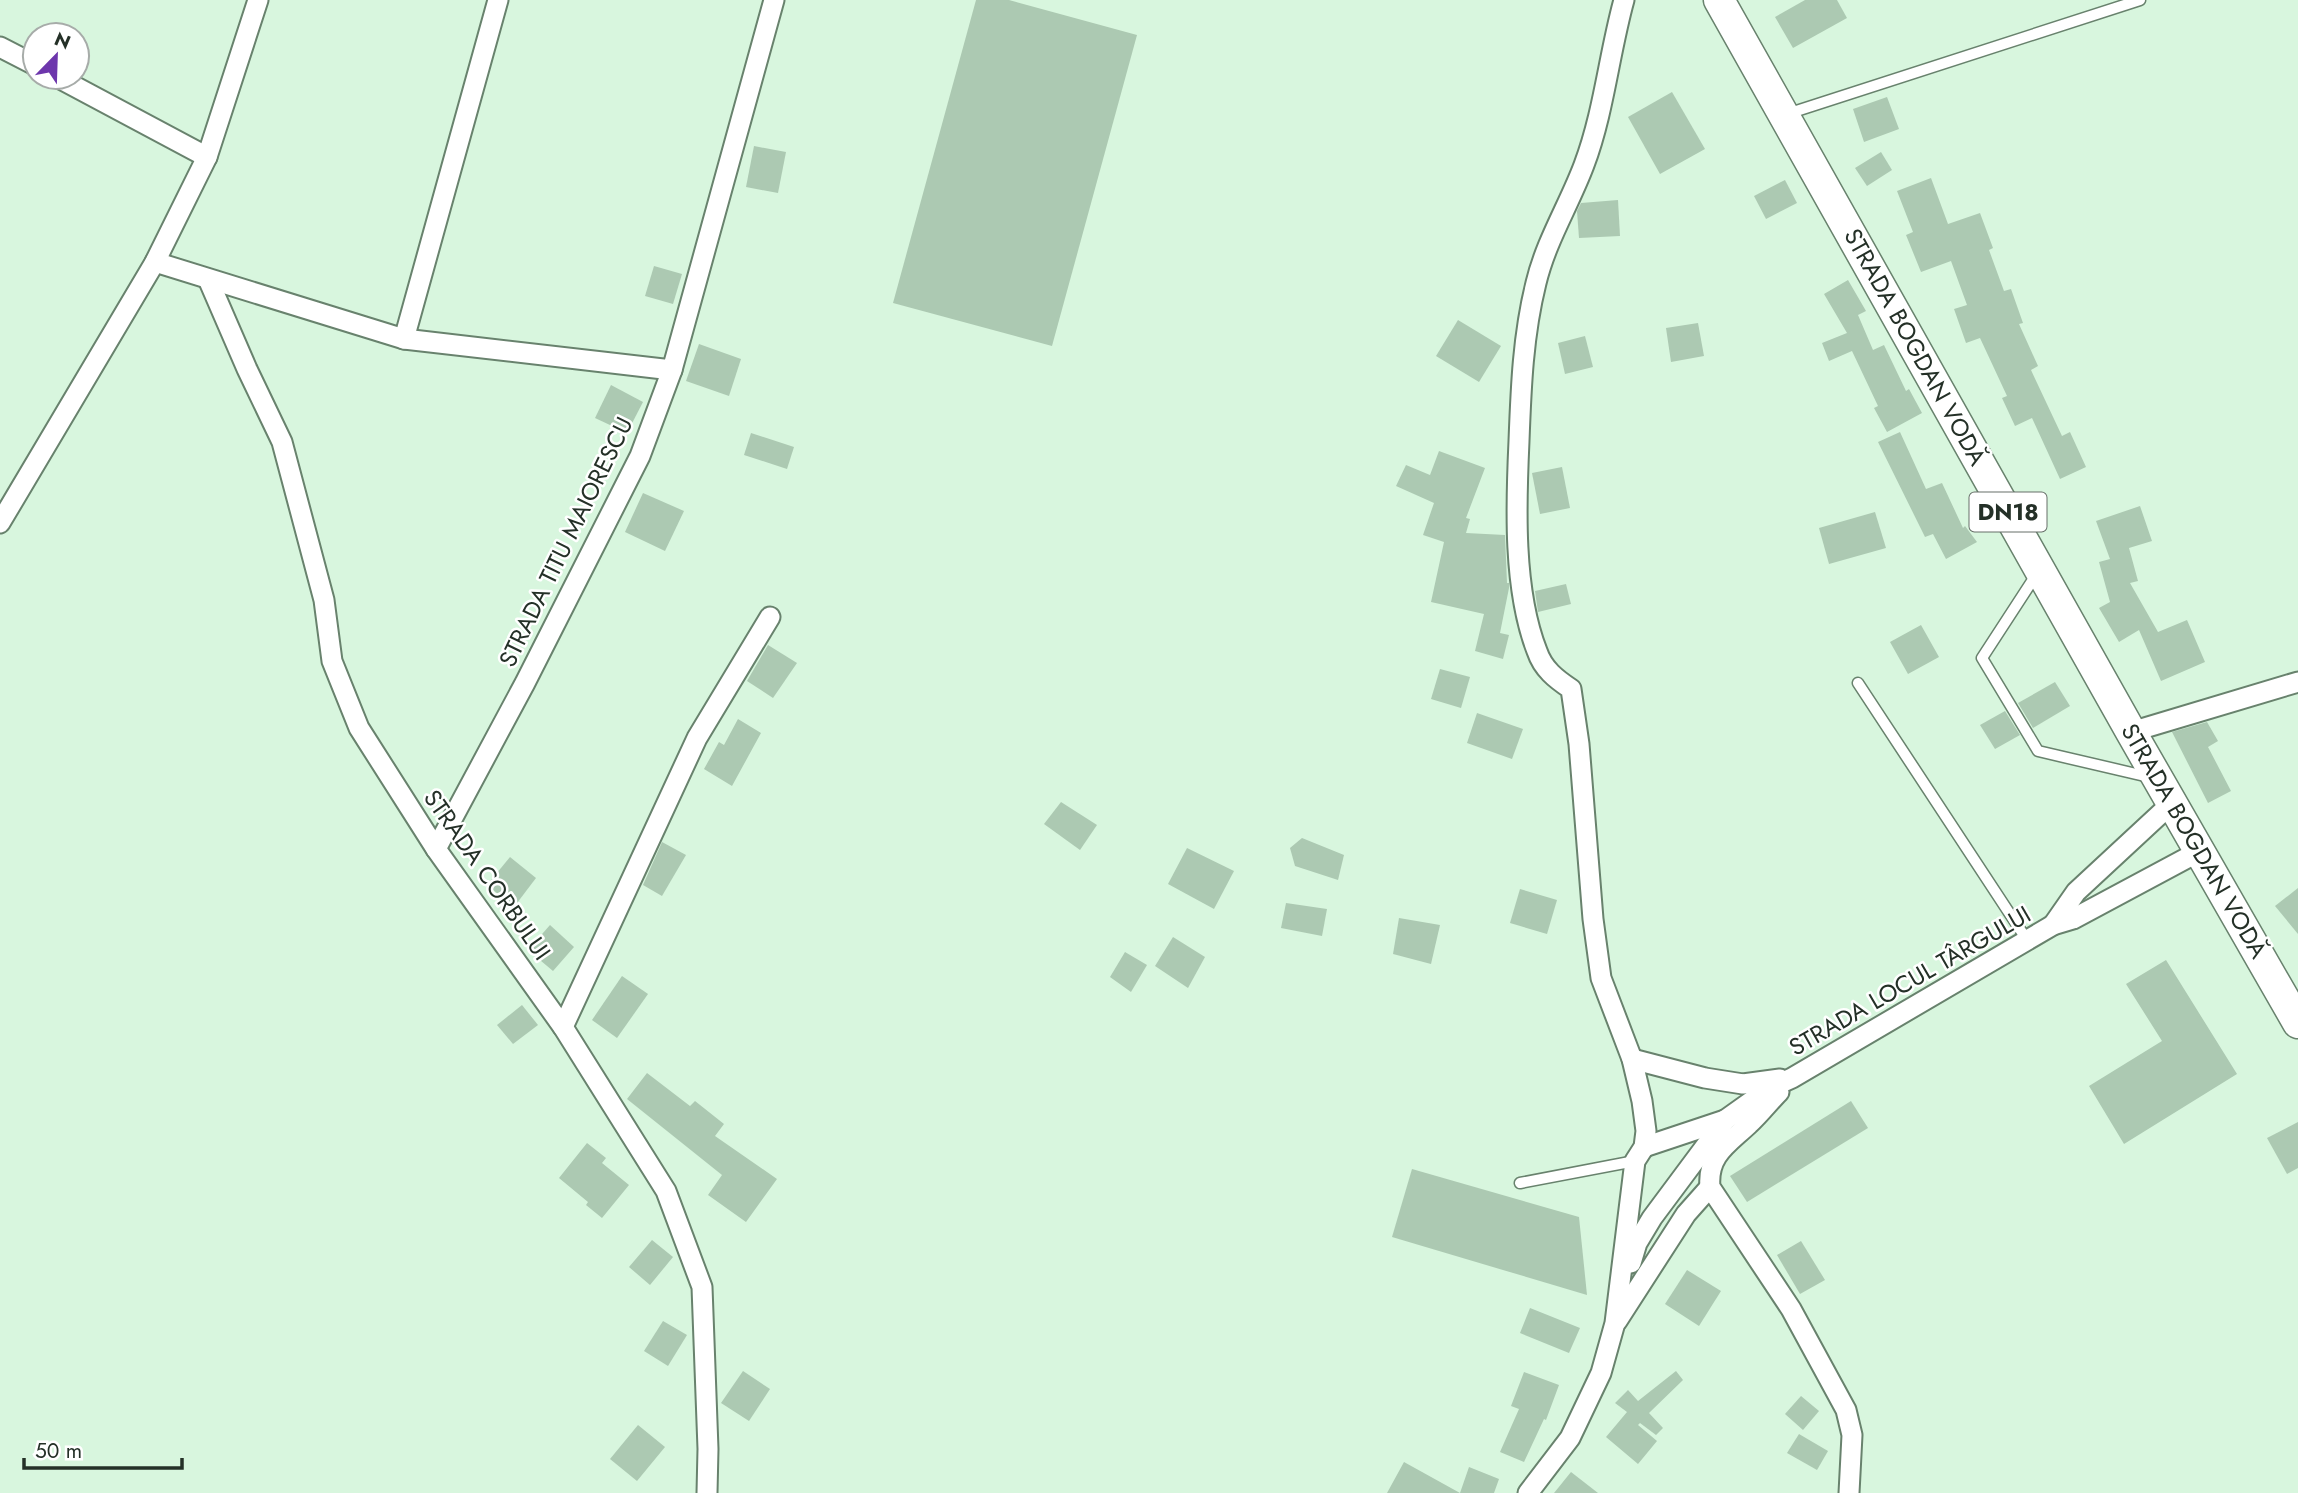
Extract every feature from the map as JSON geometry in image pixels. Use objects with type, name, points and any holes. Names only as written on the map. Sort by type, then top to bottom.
[{"type":"main road","name":"STRADA BOGDAN VODĂ","points":[[1719,0],[2298,1023]]},
{"type":"street","points":[[0,523],[155,262],[207,157],[258,0]]},
{"type":"street","points":[[404,339],[498,0]]},
{"type":"street","name":"STRADA TITU MAIORESCU","points":[[436,849],[640,456],[672,370],[774,0]]},
{"type":"street","name":"STRADA LOCUL TÂRGULUI","points":[[1615,1323],[1639,1154],[1646,1131],[1632,1059],[1601,978],[1592,919],[1579,744],[1571,689],[1550,675],[1537,652],[1526,607],[1518,556],[1518,459],[1526,328],[1544,253],[1584,165],[1599,112],[1623,0]]},
{"type":"street","points":[[0,47],[21,58]]},
{"type":"street","points":[[83,91],[207,157]]},
{"type":"street","points":[[155,262],[404,339],[672,370]]},
{"type":"street","name":"STRADA CORBULUI","points":[[208,279],[282,442],[324,600],[332,661],[359,728],[436,849],[563,1027],[666,1191],[702,1287],[707,1493]]},
{"type":"street","points":[[563,1027],[697,738],[771,617]]},
{"type":"street","points":[[2131,732],[2298,682]]},
{"type":"street","name":"STRADA LOCUL TÂRGULUI","points":[[2053,925],[2076,891],[2165,791]]},
{"type":"street","name":"STRADA LOCUL TÂRGULUI","points":[[1639,1154],[1725,1120],[1770,1088],[1792,1078],[2053,925],[2073,919],[2200,851]]},
{"type":"street","name":"STRADA LOCUL TÂRGULUI","points":[[1632,1059],[1705,1078],[1743,1084],[1792,1078]]},
{"type":"street","name":"STRADA LOCUL TÂRGULUI","points":[[1615,1323],[1686,1214],[1710,1187],[1709,1171],[1726,1143],[1750,1124],[1792,1078]]},
{"type":"street","name":"STRADA LOCUL TÂRGULUI","points":[[1528,1493],[1570,1438],[1601,1373],[1637,1243],[1652,1218],[1725,1120]]},
{"type":"street","name":"STRADA LOCUL TÂRGULUI","points":[[1686,1214],[1691,1166]]},
{"type":"street","points":[[1710,1187],[1791,1309],[1846,1410],[1852,1434],[1849,1493]]},
{"type":"lane","points":[[1783,115],[2140,0]]},
{"type":"lane","points":[[2040,569],[1982,658],[2038,751],[2165,791]]},
{"type":"lane","points":[[1858,683],[2027,940]]},
{"type":"lane","points":[[1520,1183],[1639,1154]]},
{"type":"building","points":[[976,0],[1009,0],[1137,35],[1052,346],[893,303]]},
{"type":"building","points":[[1805,0],[1837,0],[1847,18],[1793,48],[1775,17]]},
{"type":"building","points":[[1672,92],[1705,149],[1660,174],[1628,117]]},
{"type":"building","points":[[1887,97],[1899,129],[1864,142],[1853,109]]},
{"type":"building","points":[[754,146],[786,152],[778,193],[746,187]]},
{"type":"building","points":[[1881,152],[1892,170],[1867,186],[1855,168]]},
{"type":"building","points":[[1931,178],[1948,224],[1980,213],[1993,248],[1989,250],[2004,291],[2011,289],[2023,323],[2019,324],[2038,366],[2031,370],[2062,436],[2070,432],[2086,467],[2060,479],[2032,418],[2015,426],[2002,398],[2007,396],[1980,338],[1966,343],[1954,309],[1967,305],[1951,261],[1921,272],[1906,235],[1913,232],[1897,191]]},
{"type":"building","points":[[1785,180],[1797,203],[1766,219],[1754,196]]},
{"type":"building","points":[[1618,200],[1620,236],[1579,238],[1577,211],[1581,203]]},
{"type":"building","points":[[654,266],[682,274],[673,304],[645,296]]},
{"type":"building","points":[[1848,280],[1866,311],[1858,315],[1873,350],[1884,345],[1906,391],[1909,389],[1922,413],[1887,432],[1874,408],[1878,406],[1852,351],[1829,361],[1822,343],[1847,333],[1824,294]]},
{"type":"building","points":[[1458,320],[1501,346],[1479,382],[1436,356]]},
{"type":"building","points":[[1698,323],[1704,356],[1671,362],[1666,328]]},
{"type":"building","points":[[1585,336],[1593,367],[1565,374],[1558,343]]},
{"type":"building","points":[[699,344],[741,359],[729,396],[686,381]]},
{"type":"building","points":[[611,385],[643,402],[627,433],[595,418]]},
{"type":"building","points":[[1900,432],[1926,489],[1942,483],[1963,528],[1965,526],[1977,542],[1946,559],[1933,534],[1925,537],[1878,442]]},
{"type":"building","points":[[751,433],[794,447],[787,469],[744,455]]},
{"type":"building","points":[[1439,451],[1485,468],[1466,518],[1470,519],[1466,533],[1505,535],[1509,588],[1500,633],[1509,635],[1503,659],[1475,651],[1484,614],[1431,602],[1444,542],[1423,535],[1434,503],[1396,486],[1406,465],[1430,475]]},
{"type":"building","points":[[1562,467],[1570,508],[1540,514],[1532,473]]},
{"type":"building","points":[[643,493],[684,511],[665,551],[625,532]]},
{"type":"building","points":[[2140,506],[2152,541],[2129,548],[2138,581],[2130,583],[2158,632],[2187,620],[2205,662],[2161,681],[2139,630],[2119,642],[2099,608],[2110,602],[2099,562],[2110,559],[2096,521]]},
{"type":"building","points":[[1875,512],[1886,548],[1829,564],[1819,528]]},
{"type":"building","points":[[1566,584],[1571,604],[1538,612],[1535,591]]},
{"type":"building","points":[[1921,625],[1939,657],[1908,674],[1890,642]]},
{"type":"building","points":[[768,645],[797,663],[773,698],[747,681]]},
{"type":"building","points":[[1440,669],[1470,677],[1461,708],[1431,699]]},
{"type":"building","points":[[2055,682],[2070,706],[2033,728],[2018,703]]},
{"type":"building","points":[[2005,711],[2020,735],[1995,749],[1980,725]]},
{"type":"building","points":[[1477,713],[1523,729],[1512,759],[1467,743]]},
{"type":"building","points":[[738,719],[761,733],[732,786],[704,769],[719,742],[724,745]]},
{"type":"building","points":[[2207,722],[2218,741],[2208,747],[2231,791],[2208,803],[2172,732]]},
{"type":"building","points":[[1061,802],[1097,825],[1080,850],[1044,824]]},
{"type":"building","points":[[1302,838],[1344,855],[1338,880],[1295,866],[1290,848]]},
{"type":"building","points":[[662,842],[686,855],[662,896],[643,885]]},
{"type":"building","points":[[1187,848],[1234,871],[1214,909],[1168,884]]},
{"type":"building","points":[[510,857],[536,878],[514,907],[487,885]]},
{"type":"building","points":[[2298,888],[2298,934],[2275,906]]},
{"type":"building","points":[[1520,889],[1557,900],[1547,934],[1510,923]]},
{"type":"building","points":[[1286,903],[1327,909],[1322,936],[1281,928]]},
{"type":"building","points":[[1399,918],[1440,925],[1431,964],[1393,954]]},
{"type":"building","points":[[550,925],[574,947],[553,971],[528,950]]},
{"type":"building","points":[[1173,937],[1205,957],[1188,988],[1155,966]]},
{"type":"building","points":[[1125,952],[1147,965],[1131,992],[1110,977]]},
{"type":"building","points":[[2166,960],[2237,1074],[2124,1144],[2089,1086],[2162,1041],[2126,984]]},
{"type":"building","points":[[622,976],[648,994],[617,1038],[592,1020]]},
{"type":"building","points":[[522,1005],[538,1025],[513,1044],[497,1025]]},
{"type":"building","points":[[647,1073],[690,1106],[695,1101],[724,1124],[715,1136],[777,1179],[746,1222],[708,1195],[722,1175],[627,1099]]},
{"type":"building","points":[[1851,1101],[1868,1128],[1747,1202],[1730,1176]]},
{"type":"building","points":[[2298,1122],[2298,1168],[2287,1174],[2267,1138]]},
{"type":"building","points":[[587,1143],[606,1158],[602,1163],[629,1185],[602,1218],[586,1205],[588,1202],[559,1178]]},
{"type":"building","points":[[1412,1169],[1579,1217],[1587,1295],[1392,1237]]},
{"type":"building","points":[[652,1240],[673,1257],[650,1285],[629,1267]]},
{"type":"building","points":[[1801,1241],[1825,1280],[1800,1294],[1777,1255]]},
{"type":"building","points":[[1687,1270],[1721,1291],[1699,1326],[1665,1304]]},
{"type":"building","points":[[1530,1308],[1580,1328],[1569,1353],[1520,1333]]},
{"type":"building","points":[[663,1321],[687,1335],[668,1366],[644,1351]]},
{"type":"building","points":[[743,1371],[770,1389],[749,1421],[721,1403]]},
{"type":"building","points":[[1676,1371],[1683,1380],[1649,1413],[1663,1428],[1656,1435],[1640,1423],[1638,1425],[1657,1441],[1638,1464],[1606,1437],[1627,1412],[1615,1403],[1628,1390],[1638,1401]]},
{"type":"building","points":[[1524,1372],[1559,1385],[1546,1420],[1544,1419],[1524,1462],[1500,1452],[1519,1409],[1511,1406]]},
{"type":"building","points":[[1801,1396],[1819,1411],[1803,1430],[1785,1414]]},
{"type":"building","points":[[638,1425],[665,1447],[637,1481],[610,1459]]},
{"type":"building","points":[[1799,1434],[1828,1451],[1817,1470],[1787,1453]]},
{"type":"building","points":[[1404,1462],[1460,1493],[1387,1493]]},
{"type":"building","points":[[1469,1467],[1499,1479],[1494,1493],[1460,1493]]},
{"type":"building","points":[[1571,1472],[1598,1493],[1554,1493]]}]
